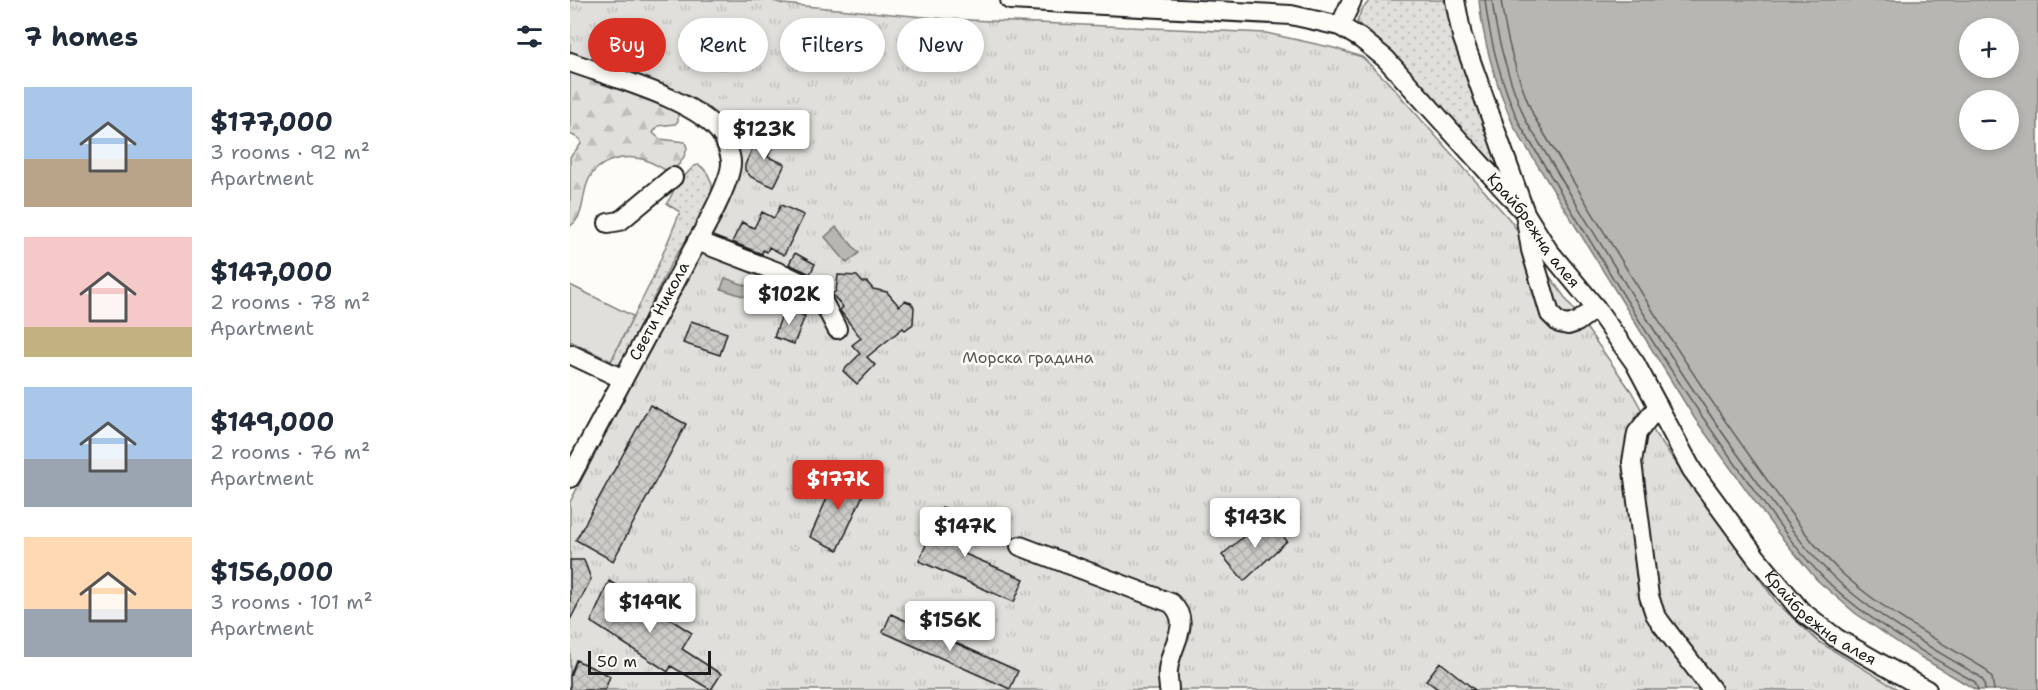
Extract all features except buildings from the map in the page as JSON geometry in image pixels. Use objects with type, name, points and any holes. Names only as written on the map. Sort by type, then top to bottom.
[{"type":"street","name":"Крайбрежна алея","points":[[1010,0],[1291,15],[1340,26],[1360,38],[1386,60],[1524,213],[1548,250],[1596,308],[1635,363],[1692,470],[1756,557],[1801,611],[1836,638],[1927,690]]},
{"type":"street","points":[[1340,26],[1352,0]]},
{"type":"street","points":[[1455,0],[1462,36],[1524,213],[1541,289],[1554,319],[1563,324],[1573,324],[1596,308]]},
{"type":"street","name":"Свети Никола","points":[[570,62],[642,88],[678,104],[713,126],[724,140],[731,163],[727,179],[697,241],[570,478]]},
{"type":"street","points":[[608,223],[620,221],[673,177]]},
{"type":"street","points":[[697,241],[783,274],[817,290],[837,329]]},
{"type":"street","points":[[570,354],[623,379]]},
{"type":"street","points":[[1658,406],[1637,433],[1632,462],[1649,596],[1655,614],[1661,623],[1712,690]]},
{"type":"street","points":[[1020,546],[1171,603],[1178,609],[1182,623],[1168,670],[1175,689]]},
{"type":"green space","name":"Морска градина","points":[[570,0],[771,0],[783,4],[935,18],[897,18],[897,72],[984,72],[984,21],[1266,33],[1334,48],[1362,57],[1388,82],[1510,220],[1631,391],[1656,435],[1777,603],[1819,642],[1899,690],[570,690],[570,502],[731,189],[737,151],[692,103],[619,72],[666,72],[666,18],[588,18],[588,59],[570,51]]},
{"type":"green space","points":[[1370,0],[1445,0],[1463,67],[1496,160],[1496,168],[1357,22],[1361,11]]},
{"type":"green space","points":[[570,65],[674,108],[678,113],[678,121],[675,124],[658,126],[653,133],[660,139],[685,142],[687,148],[680,163],[667,171],[649,161],[634,158],[617,159],[602,165],[591,176],[585,189],[578,218],[570,226],[570,157],[581,144],[580,139],[570,134]]},
{"type":"green space","points":[[699,165],[711,181],[710,201],[701,219],[673,260],[622,363],[610,367],[570,349],[570,341],[611,361],[652,280],[680,212],[667,204],[677,184],[694,166]]},
{"type":"green space","points":[[570,285],[633,316],[611,361],[570,341]]},
{"type":"water","points":[[1479,0],[2038,0],[2038,690],[1976,690],[1909,650],[1855,613],[1817,580],[1777,532],[1695,419],[1514,127],[1492,65]]},
{"type":"water","points":[[836,227],[859,253],[847,263],[825,237]]},
{"type":"water","points":[[725,278],[750,287],[746,297],[721,289]]}]
